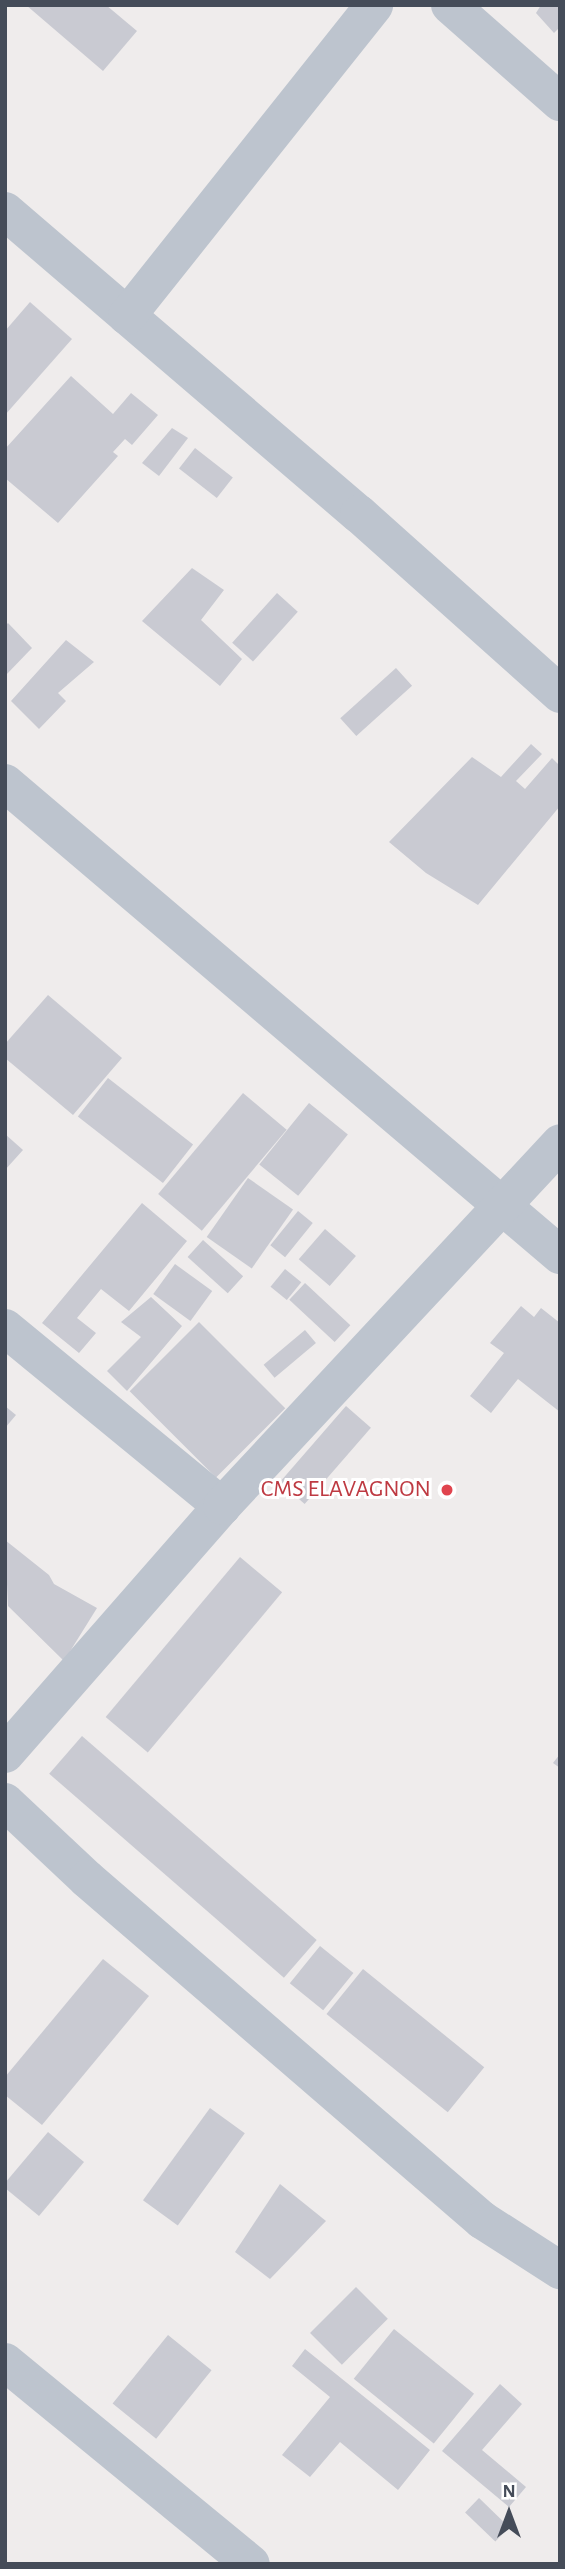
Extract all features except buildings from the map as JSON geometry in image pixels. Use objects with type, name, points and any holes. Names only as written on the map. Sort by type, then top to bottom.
[{"type":"street","points":[[127,316],[374,5]]},
{"type":"street","points":[[450,5],[560,102]]},
{"type":"street","points":[[5,211],[359,514],[560,694]]},
{"type":"street","points":[[5,783],[560,1255]]},
{"type":"street","points":[[5,1754],[222,1506],[560,1143]]},
{"type":"street","points":[[5,1328],[222,1506]]},
{"type":"street","points":[[5,1802],[87,1879],[482,2220],[560,2270]]},
{"type":"street","points":[[5,2362],[251,2564]]},
{"type":"place","name":"CMS ELAVAGNON","points":[[447,1490]]}]
